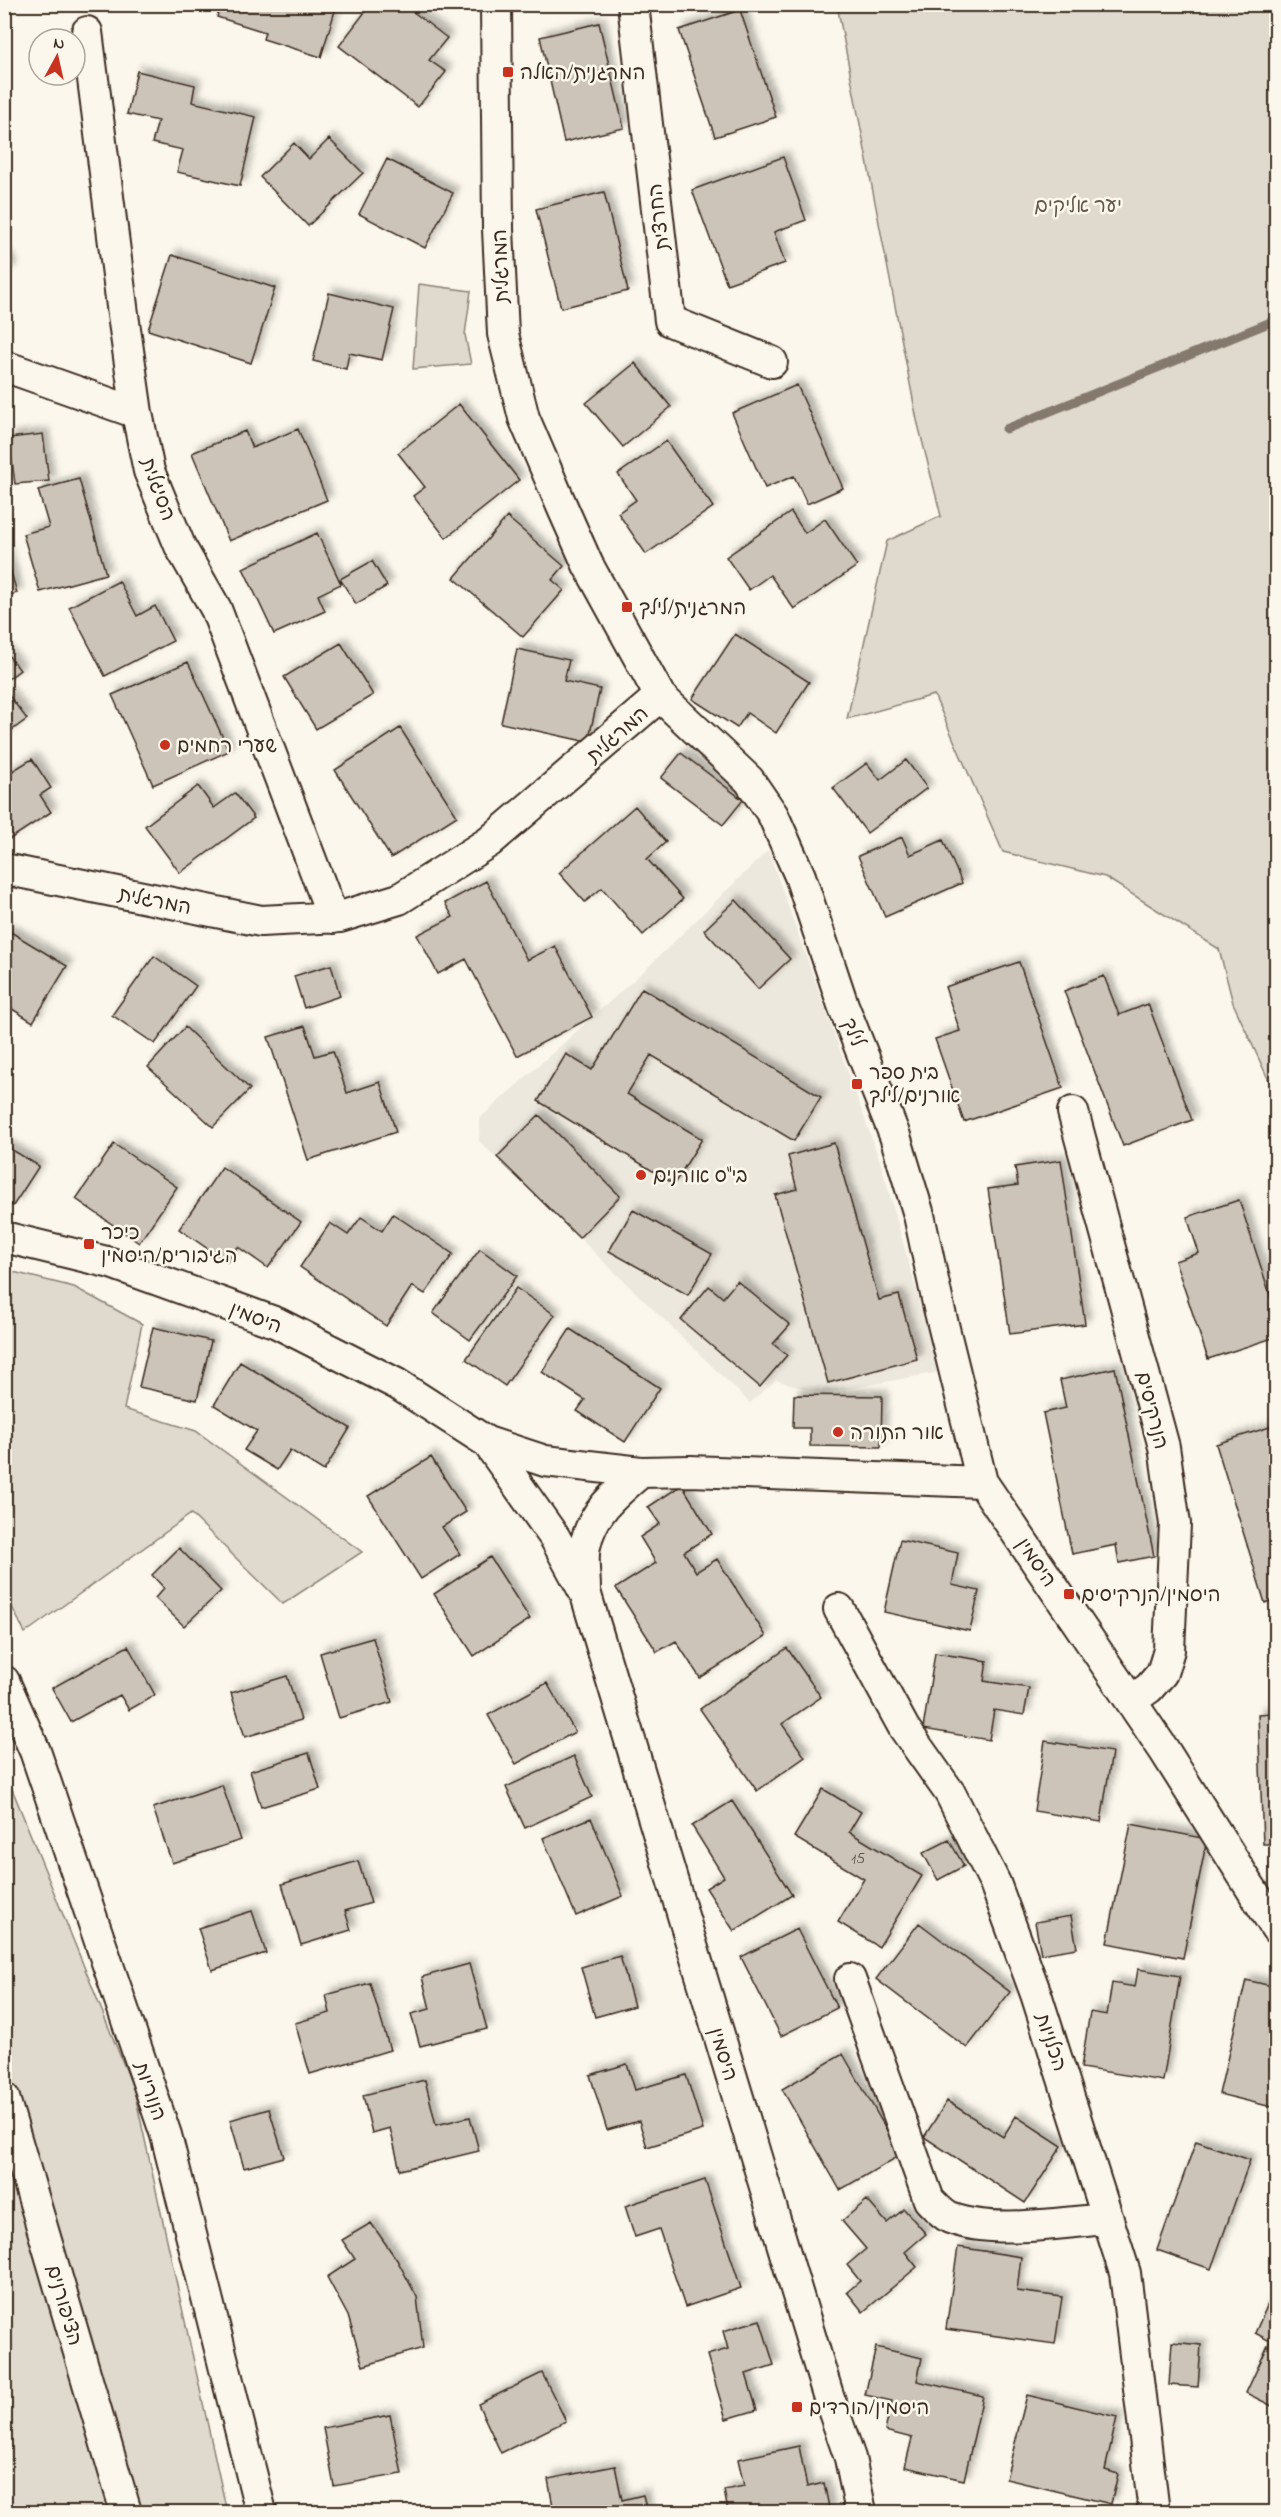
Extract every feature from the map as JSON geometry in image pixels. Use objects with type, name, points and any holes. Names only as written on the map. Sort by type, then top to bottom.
[{"type":"street","name":"המרגלית","points":[[4,869],[261,921],[333,918],[399,899],[489,842],[559,785],[660,696],[588,566],[524,418],[503,334],[498,229],[496,4]]},
{"type":"street","name":"החרצית","points":[[633,4],[670,321],[772,362]]},
{"type":"street","name":"הסיגלית","points":[[87,32],[137,413],[149,471],[180,546],[216,609],[333,918]]},
{"type":"street","points":[[4,366],[137,413]]},
{"type":"street","name":"לילך","points":[[660,696],[749,780],[773,815],[800,876],[843,1005],[895,1136],[919,1215],[939,1308],[982,1482]]},
{"type":"street","name":"הנרקיסים","points":[[1073,1112],[1164,1447],[1175,1524],[1169,1650],[1162,1673],[1149,1688],[1131,1701]]},
{"type":"street","name":"היסמין","points":[[4,1237],[111,1263],[277,1323],[397,1384],[487,1442],[545,1461],[641,1472],[690,1471],[982,1482],[1131,1701],[1276,1928]]},
{"type":"street","name":"היסמין","points":[[487,1442],[555,1538],[586,1595],[828,2395],[850,2458],[861,2512]]},
{"type":"street","name":"היסמין","points":[[586,1595],[585,1546],[594,1522],[608,1500],[641,1472]]},
{"type":"street","name":"הכלניות","points":[[839,1609],[904,1728],[950,1793],[995,1883],[1036,1994],[1125,2273],[1154,2512]]},
{"type":"street","name":"הנוריות","points":[[4,1681],[35,1751],[166,2134],[261,2512]]},
{"type":"street","points":[[850,1979],[929,2200],[948,2218],[1013,2226],[1108,2219]]},
{"type":"street","name":"הציפורנים","points":[[4,2097],[126,2512]]},
{"type":"shaded area","points":[[768,850],[882,1167],[939,1372],[821,1394],[776,1380],[750,1403],[479,1141],[480,1118],[646,969]]},
{"type":"green space","name":"יער אליקים","points":[[837,5],[1276,5],[1276,1096],[1233,1003],[1219,949],[1105,877],[1003,852],[934,695],[847,719],[887,541],[941,516],[917,420]]},
{"type":"green space","points":[[419,284],[471,291],[465,335],[471,364],[413,369]]},
{"type":"green space","points":[[5,1270],[74,1287],[142,1324],[124,1409],[196,1431],[362,1552],[283,1604],[191,1514],[25,1633],[5,1593]]},
{"type":"green space","points":[[4,1769],[134,2090],[227,2512],[5,2512]]},
{"type":"building","points":[[221,4],[337,4],[321,57],[263,39],[265,32],[217,17]]},
{"type":"building","points":[[371,4],[403,4],[447,38],[429,60],[446,72],[418,107],[339,46]]},
{"type":"building","points":[[740,10],[776,117],[715,137],[679,30]]},
{"type":"building","points":[[599,23],[624,128],[564,142],[540,37]]},
{"type":"building","points":[[137,71],[195,85],[192,102],[256,117],[240,186],[177,172],[183,150],[152,143],[158,121],[127,114]]},
{"type":"building","points":[[329,139],[363,173],[308,226],[260,177],[294,143],[309,159]]},
{"type":"building","points":[[783,157],[806,220],[774,232],[785,263],[727,284],[692,190]]},
{"type":"building","points":[[387,159],[453,193],[425,248],[359,214]]},
{"type":"building","points":[[604,192],[628,291],[561,308],[536,209]]},
{"type":"building","points":[[172,255],[275,288],[251,363],[148,330]]},
{"type":"building","points":[[4,256],[12,268],[4,273]]},
{"type":"building","points":[[329,293],[394,309],[382,360],[349,353],[346,369],[313,361]]},
{"type":"building","points":[[635,363],[671,407],[623,447],[586,403]]},
{"type":"building","points":[[797,385],[843,488],[807,504],[794,476],[765,488],[732,413]]},
{"type":"building","points":[[459,404],[519,480],[446,538],[413,496],[425,487],[398,453]]},
{"type":"building","points":[[298,429],[327,500],[229,541],[192,453],[245,431],[252,448]]},
{"type":"building","points":[[43,434],[49,481],[15,484],[9,438]]},
{"type":"building","points":[[666,441],[713,507],[646,554],[618,513],[636,500],[618,474]]},
{"type":"building","points":[[79,479],[106,574],[40,592],[23,534],[49,527],[38,490]]},
{"type":"building","points":[[791,512],[805,533],[825,519],[857,566],[794,609],[770,575],[749,590],[726,557]]},
{"type":"building","points":[[507,517],[564,566],[552,580],[564,590],[523,637],[454,578]]},
{"type":"building","points":[[317,533],[341,584],[318,595],[325,611],[274,634],[243,568]]},
{"type":"building","points":[[4,548],[17,593],[4,597]]},
{"type":"building","points":[[372,561],[387,586],[356,604],[340,579]]},
{"type":"building","points":[[119,581],[137,616],[155,606],[173,641],[105,676],[69,607]]},
{"type":"building","points":[[735,634],[809,682],[776,733],[747,713],[737,728],[692,699]]},
{"type":"building","points":[[341,643],[373,695],[316,729],[284,677]]},
{"type":"building","points":[[517,649],[569,660],[564,681],[600,689],[588,742],[501,723]]},
{"type":"building","points":[[4,650],[20,670],[4,682]]},
{"type":"building","points":[[188,662],[229,751],[153,785],[112,695]]},
{"type":"building","points":[[4,689],[27,719],[4,736]]},
{"type":"building","points":[[400,728],[457,816],[391,858],[335,770]]},
{"type":"building","points":[[681,753],[743,800],[723,825],[661,778]]},
{"type":"building","points":[[32,759],[51,788],[40,795],[51,812],[10,839],[4,832],[4,776]]},
{"type":"building","points":[[906,760],[927,788],[867,833],[833,788],[867,763],[880,780]]},
{"type":"building","points":[[198,786],[214,808],[235,793],[254,818],[180,873],[145,826]]},
{"type":"building","points":[[635,806],[666,842],[647,859],[683,899],[643,935],[602,888],[585,902],[559,873]]},
{"type":"building","points":[[902,837],[910,855],[943,840],[962,883],[885,917],[858,856]]},
{"type":"building","points":[[486,881],[527,960],[555,946],[592,1017],[517,1056],[466,959],[438,974],[417,935],[453,917],[445,903]]},
{"type":"building","points":[[736,900],[790,959],[758,989],[704,930]]},
{"type":"building","points":[[4,928],[67,966],[33,1022],[4,1004]]},
{"type":"building","points":[[154,956],[196,986],[155,1044],[112,1015]]},
{"type":"building","points":[[1019,962],[1063,1088],[964,1122],[935,1039],[960,1031],[945,987]]},
{"type":"building","points":[[331,965],[340,996],[304,1008],[294,976]]},
{"type":"building","points":[[1104,976],[1119,1015],[1148,1004],[1192,1120],[1123,1146],[1064,991]]},
{"type":"building","points":[[642,988],[821,1097],[794,1141],[651,1055],[627,1094],[702,1139],[674,1184],[538,1101],[566,1054],[592,1070]]},
{"type":"building","points":[[305,1026],[315,1056],[333,1051],[347,1093],[380,1082],[396,1132],[308,1160],[268,1037]]},
{"type":"building","points":[[185,1027],[250,1089],[213,1127],[148,1067]]},
{"type":"building","points":[[539,1115],[620,1196],[579,1238],[497,1157]]},
{"type":"building","points":[[834,1143],[879,1300],[899,1295],[917,1359],[828,1383],[775,1195],[797,1189],[788,1156]]},
{"type":"building","points":[[114,1144],[177,1187],[139,1243],[76,1199]]},
{"type":"building","points":[[4,1145],[39,1166],[13,1206],[4,1201]]},
{"type":"building","points":[[1061,1160],[1085,1324],[1010,1334],[988,1189],[1018,1185],[1015,1167]]},
{"type":"building","points":[[222,1167],[301,1222],[268,1268],[238,1247],[227,1262],[179,1229]]},
{"type":"building","points":[[1239,1200],[1276,1313],[1276,1337],[1208,1359],[1175,1261],[1199,1253],[1187,1217]]},
{"type":"building","points":[[633,1210],[712,1254],[688,1295],[609,1251]]},
{"type":"building","points":[[393,1214],[453,1254],[425,1294],[412,1286],[386,1326],[300,1267],[330,1223],[348,1235],[361,1217],[382,1231]]},
{"type":"building","points":[[480,1249],[517,1276],[470,1340],[433,1313]]},
{"type":"building","points":[[737,1281],[790,1325],[773,1344],[787,1355],[760,1387],[681,1320],[709,1286],[723,1298]]},
{"type":"building","points":[[516,1288],[555,1315],[505,1386],[466,1359]]},
{"type":"building","points":[[153,1327],[211,1341],[197,1400],[139,1387]]},
{"type":"building","points":[[570,1329],[660,1388],[625,1442],[577,1411],[585,1400],[542,1372]]},
{"type":"building","points":[[240,1362],[350,1428],[324,1471],[290,1450],[277,1470],[244,1450],[257,1431],[214,1405]]},
{"type":"building","points":[[1115,1368],[1154,1556],[1119,1563],[1116,1545],[1072,1554],[1043,1413],[1066,1408],[1060,1380]]},
{"type":"building","points":[[794,1395],[882,1396],[881,1447],[810,1446],[810,1428],[793,1428]]},
{"type":"building","points":[[1276,1425],[1276,1599],[1265,1603],[1216,1444]]},
{"type":"building","points":[[431,1457],[466,1512],[442,1527],[460,1554],[421,1579],[368,1496]]},
{"type":"building","points":[[682,1485],[712,1534],[684,1552],[696,1572],[717,1559],[766,1636],[700,1678],[676,1641],[657,1652],[616,1588],[656,1563],[640,1537],[660,1524],[648,1507]]},
{"type":"building","points":[[900,1540],[958,1553],[952,1585],[979,1591],[970,1631],[884,1612]]},
{"type":"building","points":[[179,1548],[221,1591],[184,1626],[155,1598],[164,1588],[152,1575]]},
{"type":"building","points":[[490,1557],[530,1619],[474,1656],[434,1594]]},
{"type":"building","points":[[373,1638],[392,1702],[339,1718],[320,1653]]},
{"type":"building","points":[[1271,1639],[1276,1639],[1276,1844],[1263,1844],[1258,1714],[1274,1713]]},
{"type":"building","points":[[128,1646],[155,1695],[129,1710],[120,1695],[71,1722],[52,1688]]},
{"type":"building","points":[[787,1648],[821,1697],[782,1724],[805,1757],[757,1791],[700,1709]]},
{"type":"building","points":[[935,1653],[987,1661],[984,1681],[1029,1688],[1024,1715],[994,1710],[989,1740],[923,1729]]},
{"type":"building","points":[[287,1676],[301,1720],[245,1737],[231,1693]]},
{"type":"building","points":[[547,1683],[575,1732],[516,1764],[488,1715]]},
{"type":"building","points":[[1045,1741],[1112,1752],[1101,1822],[1034,1811]]},
{"type":"building","points":[[309,1753],[320,1789],[261,1807],[250,1771]]},
{"type":"building","points":[[574,1756],[592,1797],[525,1828],[506,1787]]},
{"type":"building","points":[[222,1785],[241,1840],[172,1863],[153,1808]]},
{"type":"building","points":[[823,1789],[861,1812],[849,1832],[922,1876],[879,1947],[838,1922],[864,1879],[794,1837]]},
{"type":"building","points":[[732,1801],[792,1895],[734,1931],[706,1888],[724,1877],[692,1826]]},
{"type":"building","points":[[591,1818],[623,1896],[576,1916],[543,1838]]},
{"type":"building","points":[[1131,1824],[1207,1839],[1183,1958],[1107,1943]]},
{"type":"building","points":[[949,1840],[964,1866],[938,1880],[923,1853]]},
{"type":"building","points":[[358,1861],[371,1903],[345,1911],[351,1930],[301,1945],[282,1884]]},
{"type":"building","points":[[252,1911],[266,1953],[212,1970],[198,1928]]},
{"type":"building","points":[[1071,1916],[1077,1948],[1041,1954],[1035,1922]]},
{"type":"building","points":[[919,1923],[1010,1992],[967,2048],[876,1979]]},
{"type":"building","points":[[797,1929],[837,2008],[781,2036],[741,1957]]},
{"type":"building","points":[[620,1956],[634,2006],[595,2017],[581,1967]]},
{"type":"building","points":[[469,1964],[487,2029],[420,2046],[411,2014],[430,2009],[422,1977]]},
{"type":"building","points":[[1138,1969],[1180,1976],[1163,2081],[1081,2068],[1090,2012],[1107,2015],[1112,1983],[1135,1987]]},
{"type":"building","points":[[1246,1980],[1276,1987],[1276,2108],[1219,2094]]},
{"type":"building","points":[[370,1983],[390,2050],[310,2074],[295,2023],[330,2013],[326,1995]]},
{"type":"building","points":[[843,2054],[901,2155],[840,2190],[782,2089]]},
{"type":"building","points":[[627,2064],[635,2090],[686,2075],[703,2130],[647,2147],[639,2121],[607,2130],[590,2075]]},
{"type":"building","points":[[425,2080],[436,2125],[470,2117],[479,2151],[400,2170],[390,2128],[372,2133],[363,2095]]},
{"type":"building","points":[[947,2101],[1003,2137],[1016,2116],[1062,2146],[1025,2203],[924,2137]]},
{"type":"building","points":[[269,2109],[284,2157],[244,2168],[230,2120]]},
{"type":"building","points":[[1196,2141],[1250,2160],[1211,2269],[1157,2250]]},
{"type":"building","points":[[705,2180],[741,2288],[685,2307],[659,2229],[635,2237],[625,2206]]},
{"type":"building","points":[[867,2200],[887,2223],[904,2209],[926,2234],[905,2252],[917,2267],[863,2312],[847,2292],[860,2281],[847,2265],[866,2249],[842,2221]]},
{"type":"building","points":[[371,2223],[397,2260],[417,2297],[423,2348],[363,2366],[348,2316],[327,2277],[355,2259],[342,2240]]},
{"type":"building","points":[[958,2247],[1021,2257],[1017,2291],[1062,2297],[1055,2344],[946,2329]]},
{"type":"building","points":[[1276,2286],[1276,2408],[1246,2393],[1270,2341],[1255,2333]]},
{"type":"building","points":[[760,2320],[774,2365],[746,2374],[757,2410],[726,2419],[707,2355],[728,2349],[723,2331]]},
{"type":"building","points":[[1172,2342],[1201,2345],[1198,2387],[1169,2385]]},
{"type":"building","points":[[876,2347],[922,2358],[917,2381],[983,2396],[964,2480],[905,2467],[912,2438],[885,2431],[892,2401],[865,2395]]},
{"type":"building","points":[[542,2373],[566,2421],[501,2453],[478,2404]]},
{"type":"building","points":[[1027,2395],[1117,2417],[1105,2470],[1118,2474],[1111,2504],[1006,2479]]},
{"type":"building","points":[[390,2415],[402,2474],[334,2486],[323,2428]]},
{"type":"building","points":[[799,2446],[807,2487],[824,2483],[830,2512],[728,2512],[724,2490],[744,2486],[738,2459]]},
{"type":"building","points":[[615,2466],[622,2500],[643,2495],[647,2512],[554,2512],[548,2479]]},
{"type":"waterway","points":[[1006,429],[1276,320]]},
{"type":"place","name":"המרגנית/האלה","points":[[508,72]]},
{"type":"place","name":"המרגנית/לילך","points":[[627,607]]},
{"type":"place","name":"שערי רחמים","points":[[165,745]]},
{"type":"place","name":"בית ספר אורנים/לילך","points":[[857,1084]]},
{"type":"place","name":"בי\"ס אורנים","points":[[641,1175]]},
{"type":"place","name":"כיכר הגיבורים/היסמין","points":[[89,1244]]},
{"type":"place","name":"אור התורה","points":[[838,1432]]},
{"type":"place","name":"היסמין/הנרקיסים","points":[[1069,1594]]},
{"type":"place","name":"היסמין/הורדים","points":[[797,2407]]}]
